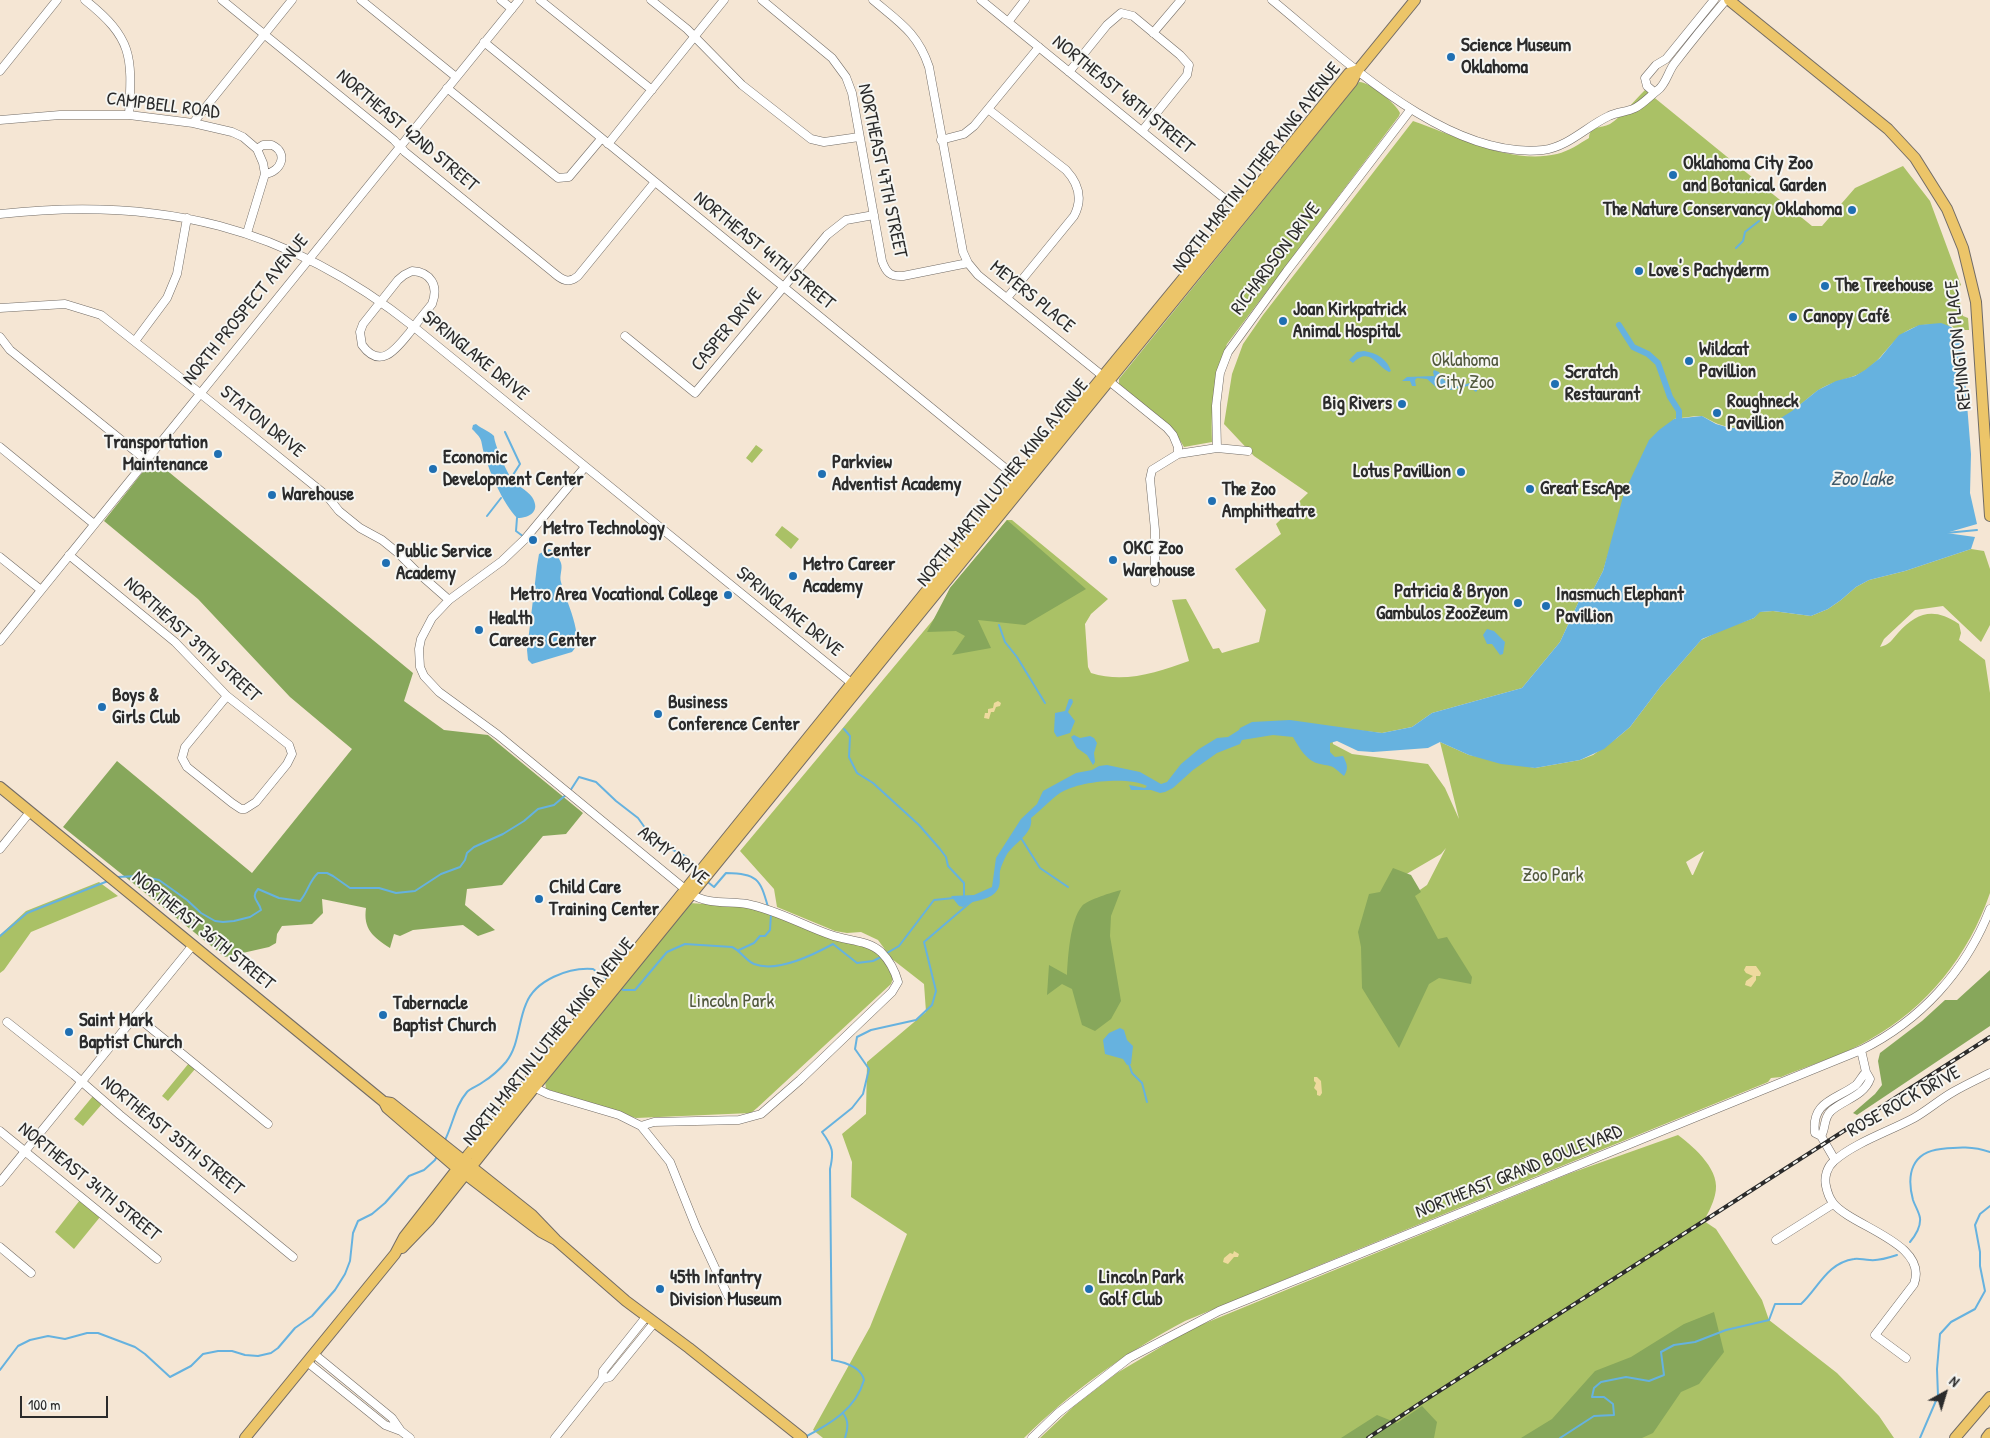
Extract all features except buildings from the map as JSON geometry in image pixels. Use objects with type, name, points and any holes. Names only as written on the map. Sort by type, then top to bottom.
[{"type":"highway","points":[[1987,1438],[1990,1434]]},
{"type":"main road","name":"NORTH MARTIN LUTHER KING AVENUE","points":[[245,1438],[395,1254],[404,1237],[465,1167],[1021,481],[1242,212],[1352,82],[1358,70],[1416,0]]},
{"type":"main road","name":"REMINGTON PLACE","points":[[1728,0],[1888,129],[1915,158],[1947,208],[1963,248],[1976,302],[1990,516]]},
{"type":"main road","name":"NORTHEAST 36TH STREET","points":[[0,787],[384,1102],[393,1114],[532,1215],[556,1240],[650,1320],[689,1348],[802,1438]]},
{"type":"main road","name":"NORTH MARTIN LUTHER KING AVENUE","points":[[395,1254],[410,1242],[436,1211],[503,1113],[531,1086]]},
{"type":"main road","points":[[1955,1438],[1990,1396]]},
{"type":"street","points":[[0,71],[57,0]]},
{"type":"street","points":[[86,0],[112,23],[123,40],[130,58],[129,115]]},
{"type":"street","name":"NORTHEAST 42ND STREET","points":[[222,0],[554,274],[565,281],[574,279],[654,183]]},
{"type":"street","points":[[193,123],[292,0]]},
{"type":"street","points":[[361,0],[456,77]]},
{"type":"street","points":[[501,0],[512,8]]},
{"type":"street","name":"NORTH PROSPECT AVENUE","points":[[0,640],[519,0]]},
{"type":"street","points":[[540,0],[652,90]]},
{"type":"street","points":[[651,0],[695,37],[742,85],[811,139],[824,142],[859,137]]},
{"type":"street","points":[[447,88],[558,178],[569,177],[652,90],[724,0]]},
{"type":"street","name":"NORTHEAST 47TH STREET","points":[[762,0],[832,58],[840,67],[852,93],[882,261],[888,273],[892,276],[903,276],[968,263]]},
{"type":"street","name":"MEYERS PLACE","points":[[873,0],[916,38],[924,51],[929,66],[941,140],[963,252],[968,263],[978,275],[1166,428],[1173,435],[1178,447],[1178,454]]},
{"type":"street","name":"NORTHEAST 48TH STREET","points":[[981,0],[1242,212]]},
{"type":"street","points":[[1008,22],[1025,0]]},
{"type":"street","points":[[1153,33],[1180,0]]},
{"type":"street","points":[[1272,0],[1358,70],[1411,110],[1449,130],[1492,146],[1522,151],[1545,150],[1581,135],[1609,116],[1633,109],[1662,86],[1673,65],[1728,0]]},
{"type":"street","points":[[1654,92],[1647,86],[1645,78],[1656,65],[1666,59],[1714,0]]},
{"type":"street","points":[[1070,72],[1107,25],[1121,13],[1133,16],[1187,60],[1189,67],[1182,82],[1142,131]]},
{"type":"street","name":"NORTHEAST 44TH STREET","points":[[484,42],[654,183],[1021,481]]},
{"type":"street","points":[[941,140],[969,131],[1039,47]]},
{"type":"street","points":[[988,109],[1066,170],[1075,182],[1080,199],[1074,216],[1007,298]]},
{"type":"street","name":"RICHARDSON DRIVE","points":[[1217,448],[1216,406],[1220,373],[1228,352],[1287,271],[1411,110]]},
{"type":"street","name":"CAMPBELL ROAD","points":[[0,120],[60,114],[129,115],[193,123],[232,132],[243,137],[257,149]]},
{"type":"street","points":[[247,233],[265,174],[257,149],[262,145],[272,145],[281,153],[282,159],[279,167],[265,174]]},
{"type":"street","name":"SPRINGLAKE DRIVE","points":[[0,214],[86,208],[152,212],[187,218],[247,233],[308,259],[381,302],[414,327],[855,687]]},
{"type":"street","name":"CASPER DRIVE","points":[[625,336],[695,393],[833,229],[846,220],[874,215]]},
{"type":"street","points":[[135,341],[158,313],[170,292],[178,268],[187,218]]},
{"type":"street","points":[[420,272],[428,275],[433,281],[435,296],[432,304],[398,347],[386,356],[379,357],[366,350],[362,345],[360,332],[363,324],[381,302],[404,275],[420,272]]},
{"type":"street","name":"STATON DRIVE","points":[[0,308],[54,303],[74,305],[101,315],[326,496],[339,511],[360,528],[382,540],[398,553],[416,572],[449,600]]},
{"type":"street","points":[[0,337],[10,350],[146,460]]},
{"type":"street","points":[[0,447],[94,524]]},
{"type":"street","points":[[1155,582],[1155,519],[1150,479],[1152,470],[1178,454],[1217,448],[1248,451]]},
{"type":"street","name":"ARMY DRIVE","points":[[585,467],[525,539],[502,561],[449,600],[432,618],[421,640],[419,649],[420,668],[430,683],[455,704],[506,741],[688,892],[700,899],[765,908],[828,934],[848,941],[862,942],[880,951],[895,972],[898,982],[892,992],[800,1080],[761,1114],[739,1120],[654,1122],[641,1126]]},
{"type":"street","name":"NORTHEAST 39TH STREET","points":[[69,555],[179,646],[227,696],[285,742],[292,752],[287,764],[256,802],[245,809],[241,809],[232,803],[187,767],[182,758],[185,747],[227,696]]},
{"type":"street","points":[[0,556],[41,590]]},
{"type":"street","points":[[0,849],[30,812]]},
{"type":"street","name":"NORTHEAST GRAND BOULEVARD","points":[[1032,1438],[1058,1413],[1129,1358],[1219,1311],[1882,1040],[1909,1022],[1943,988],[1964,961],[1990,909]]},
{"type":"street","points":[[0,1182],[193,945]]},
{"type":"street","points":[[136,1016],[268,1124]]},
{"type":"street","name":"NORTHEAST 35TH STREET","points":[[7,1022],[293,1257]]},
{"type":"street","points":[[1821,1136],[1824,1132],[1825,1119],[1830,1112],[1864,1089],[1870,1079],[1866,1072],[1861,1050]]},
{"type":"street","points":[[1866,1072],[1858,1083],[1824,1105],[1817,1113],[1814,1124],[1815,1133],[1821,1136],[1835,1160],[1830,1165],[1826,1176],[1826,1186],[1833,1204],[1898,1246],[1909,1255],[1914,1263],[1916,1276],[1914,1284],[1875,1335],[1906,1358]]},
{"type":"street","name":"ROSE ROCK DRIVE","points":[[1835,1160],[1868,1140],[1915,1117],[1952,1092],[1990,1073]]},
{"type":"street","points":[[1858,1083],[1864,1089]]},
{"type":"street","points":[[531,1086],[548,1094],[618,1114],[641,1126],[670,1162],[696,1227],[728,1296]]},
{"type":"street","points":[[1847,1090],[1852,1097]]},
{"type":"street","points":[[1824,1105],[1830,1112]]},
{"type":"street","name":"NORTHEAST 34TH STREET","points":[[0,1131],[157,1259]]},
{"type":"street","points":[[1776,1240],[1833,1204]]},
{"type":"street","points":[[0,1247],[31,1273]]},
{"type":"street","points":[[555,1438],[602,1379],[610,1378],[650,1320]]},
{"type":"street","points":[[311,1358],[385,1425],[410,1438]]},
{"type":"green space","points":[[1359,82],[1369,85],[1388,99],[1398,109],[1399,116],[1227,344],[1214,392],[1212,442],[1184,447],[1173,429],[1119,384],[1119,379]]},
{"type":"green space","points":[[1645,90],[1812,226],[1822,226],[1855,188],[1903,166],[1930,201],[1961,285],[1957,288],[1963,316],[1968,318],[1969,330],[1964,330],[1959,334],[1952,326],[1922,325],[1909,330],[1895,341],[1871,367],[1822,388],[1791,412],[1774,422],[1760,426],[1739,428],[1718,424],[1701,416],[1674,419],[1613,538],[1603,571],[1591,594],[1579,601],[1560,642],[1522,688],[1432,713],[1412,727],[1382,733],[1330,727],[1333,744],[1352,754],[1428,764],[1445,788],[1459,819],[1440,742],[1469,755],[1535,768],[1580,760],[1593,755],[1630,727],[1661,686],[1701,640],[1754,618],[1759,612],[1773,611],[1811,616],[1828,609],[1856,587],[1869,580],[1905,571],[1971,549],[1984,551],[1990,569],[1990,625],[1981,642],[1943,606],[1915,610],[1884,639],[1880,647],[1890,642],[1912,620],[1926,614],[1934,614],[1942,615],[1959,624],[1961,633],[1959,640],[1985,660],[1990,693],[1990,893],[1981,916],[1958,958],[1927,996],[1910,1012],[1869,1040],[1781,1077],[1771,1078],[1768,1082],[1185,1321],[1142,1345],[1100,1374],[1024,1438],[823,1438],[813,1430],[870,1327],[907,1234],[851,1197],[852,1162],[842,1134],[866,1114],[867,1062],[926,1012],[924,984],[892,959],[878,940],[861,932],[847,933],[835,931],[777,907],[774,889],[740,851],[938,614],[950,588],[1007,520],[1012,520],[1108,599],[1091,614],[1085,624],[1088,667],[1091,673],[1104,676],[1129,677],[1153,673],[1189,661],[1172,600],[1186,599],[1213,649],[1219,648],[1222,653],[1259,642],[1266,610],[1235,569],[1281,534],[1276,524],[1308,493],[1254,456],[1224,424],[1232,374],[1243,344],[1263,315],[1413,121],[1502,152],[1521,156],[1557,154],[1589,138],[1593,129],[1610,124]],"holes":[[[1446,848],[1427,885],[1417,892],[1391,883],[1441,854]],[[1704,851],[1693,875],[1692,875],[1686,862]]]},
{"type":"green space","points":[[756,445],[763,450],[752,463],[746,458]]},
{"type":"green space","points":[[153,459],[413,673],[404,701],[444,730],[488,735],[583,813],[566,834],[543,836],[502,885],[467,889],[465,905],[495,930],[478,936],[463,925],[413,930],[400,936],[394,934],[390,948],[370,932],[366,922],[366,908],[322,899],[323,913],[312,924],[282,926],[277,934],[276,943],[269,947],[225,957],[63,827],[117,761],[252,873],[352,749],[290,697],[198,599],[104,521]]},
{"type":"green space","points":[[1007,520],[1086,589],[1025,625],[978,620],[991,648],[952,655],[965,636],[956,631],[927,632],[950,588]]},
{"type":"green space","points":[[782,526],[799,539],[791,549],[775,535]]},
{"type":"green space","points":[[1393,868],[1411,875],[1421,892],[1415,896],[1438,939],[1447,937],[1472,977],[1471,984],[1439,978],[1429,984],[1399,1048],[1362,988],[1361,947],[1358,932],[1369,894],[1380,892]]},
{"type":"green space","points":[[99,882],[118,896],[31,932],[0,973],[0,935],[26,911]]},
{"type":"green space","points":[[1121,890],[1111,916],[1110,936],[1121,1001],[1111,1019],[1095,1031],[1082,1025],[1072,989],[1062,984],[1047,995],[1049,965],[1067,975],[1070,939],[1078,912],[1089,901]]},
{"type":"green space","name":"Lincoln Park","points":[[689,903],[754,907],[877,950],[891,971],[893,978],[891,984],[751,1113],[636,1118],[546,1089],[545,1081]]},
{"type":"green space","points":[[1990,970],[1990,1026],[1857,1115],[1853,1113],[1875,1094],[1882,1085],[1878,1061],[1880,1053],[1922,1021],[1945,1000],[1957,1000]]},
{"type":"green space","points":[[189,1063],[195,1069],[168,1101],[162,1096]]},
{"type":"green space","points":[[93,1096],[102,1104],[83,1126],[74,1119]]},
{"type":"green space","points":[[1678,1135],[1699,1153],[1715,1177],[1715,1195],[1704,1221],[1716,1229],[1762,1300],[1769,1320],[1837,1373],[1879,1416],[1894,1438],[1040,1438],[1073,1407],[1117,1373],[1191,1329],[1571,1173]]},
{"type":"green space","points":[[80,1200],[100,1217],[74,1249],[55,1232]]},
{"type":"green space","points":[[1714,1312],[1724,1352],[1699,1384],[1681,1392],[1653,1433],[1642,1438],[1521,1438],[1552,1419],[1595,1371],[1631,1357],[1684,1324]]},
{"type":"green space","points":[[1422,1406],[1437,1422],[1434,1438],[1341,1438],[1377,1415],[1397,1423]]},
{"type":"sand","points":[[998,701],[1001,703],[1000,706],[996,707],[994,712],[991,712],[989,719],[984,718],[985,713],[988,713],[988,709],[993,708],[994,703]]},
{"type":"sand","points":[[1746,966],[1756,966],[1761,973],[1760,976],[1756,976],[1756,980],[1751,987],[1745,985],[1746,981],[1753,976],[1746,973],[1744,970]]},
{"type":"sand","points":[[1314,1077],[1321,1081],[1322,1093],[1320,1096],[1317,1095],[1317,1091],[1314,1088],[1316,1083]]},
{"type":"sand","points":[[1234,1251],[1239,1254],[1238,1257],[1234,1257],[1228,1264],[1223,1262],[1224,1258],[1230,1253],[1233,1254]]},
{"type":"water","name":"Zoo Lake","points":[[1941,323],[1955,330],[1962,342],[1971,454],[1970,493],[1977,524],[1946,533],[1975,537],[1971,549],[1905,571],[1869,580],[1856,587],[1828,609],[1811,616],[1773,611],[1760,612],[1754,618],[1702,639],[1661,686],[1630,727],[1604,749],[1580,760],[1535,768],[1501,764],[1469,755],[1440,742],[1428,748],[1373,752],[1358,751],[1337,741],[1330,743],[1330,752],[1335,757],[1343,756],[1346,761],[1347,768],[1344,776],[1333,767],[1311,760],[1293,737],[1273,735],[1242,740],[1240,744],[1217,753],[1193,770],[1173,788],[1165,792],[1131,790],[1129,785],[1145,788],[1147,786],[1128,781],[1104,781],[1079,785],[1060,793],[1031,818],[1031,824],[1026,834],[1006,856],[1000,871],[999,885],[995,893],[963,907],[959,906],[951,896],[974,895],[992,887],[996,858],[1021,819],[1037,804],[1043,791],[1076,773],[1107,765],[1140,772],[1161,784],[1167,782],[1181,764],[1199,749],[1217,738],[1228,737],[1252,722],[1290,720],[1382,733],[1412,727],[1432,713],[1522,688],[1560,642],[1579,601],[1591,594],[1603,571],[1624,493],[1649,440],[1659,430],[1674,419],[1702,416],[1716,424],[1730,428],[1751,428],[1776,421],[1818,390],[1836,381],[1855,376],[1865,370],[1880,358],[1899,335],[1919,325]]},
{"type":"water","points":[[1364,351],[1381,357],[1391,371],[1389,372],[1384,369],[1368,357],[1359,358],[1353,363],[1349,360],[1357,352]]},
{"type":"water","points":[[1434,370],[1439,372],[1444,380],[1454,387],[1470,383],[1479,388],[1476,392],[1468,386],[1451,390],[1443,386],[1437,388],[1427,379],[1417,378],[1415,380],[1416,386],[1412,386],[1410,381],[1402,381],[1407,377],[1434,376]]},
{"type":"water","points":[[476,424],[494,436],[504,465],[510,475],[532,497],[535,510],[530,515],[517,518],[497,488],[481,440],[472,429],[473,425]]},
{"type":"water","points":[[549,549],[555,553],[561,563],[563,589],[576,629],[576,646],[572,652],[532,664],[528,660],[527,650],[537,566],[539,554]]},
{"type":"water","points":[[1487,629],[1494,631],[1505,642],[1503,654],[1500,655],[1492,644],[1487,644],[1483,635]]},
{"type":"water","points":[[1069,699],[1072,699],[1073,702],[1068,712],[1075,721],[1070,733],[1057,737],[1054,732],[1055,713],[1065,711]]},
{"type":"water","points":[[1074,735],[1080,738],[1090,736],[1094,738],[1097,743],[1093,765],[1087,755],[1077,748],[1071,737]]},
{"type":"water","points":[[1120,1028],[1124,1030],[1127,1040],[1133,1046],[1131,1064],[1127,1065],[1123,1059],[1105,1054],[1103,1040],[1109,1033]]},
{"type":"waterway","points":[[1736,248],[1743,241],[1745,232],[1759,221]]},
{"type":"waterway","points":[[1619,325],[1633,347],[1648,354],[1658,363],[1670,397],[1679,411],[1679,418]]},
{"type":"waterway","points":[[505,432],[520,464],[511,478]]},
{"type":"waterway","points":[[487,516],[501,498]]},
{"type":"waterway","points":[[517,518],[516,531],[524,537]]},
{"type":"waterway","points":[[1946,533],[1977,530]]},
{"type":"waterway","points":[[999,625],[1005,642],[1017,657],[1045,703]]},
{"type":"waterway","points":[[844,729],[850,736],[849,757],[857,773],[873,783],[919,825],[940,849],[946,857],[948,866],[964,883],[964,897]]},
{"type":"waterway","points":[[570,791],[579,777],[596,782],[638,818],[648,832],[673,850],[687,857],[690,866]]},
{"type":"waterway","points":[[117,877],[139,876],[159,880],[187,900],[201,913],[215,921],[223,922],[250,917],[261,910],[255,897],[258,889],[279,898],[300,901],[318,873],[327,873],[350,888],[379,888],[396,893],[415,891],[441,874],[460,867],[467,853],[474,847],[503,834],[524,821],[538,809],[554,805],[567,794]]},
{"type":"waterway","points":[[1021,838],[1040,868],[1068,887]]},
{"type":"waterway","points":[[709,883],[714,887],[726,873],[751,877],[759,884],[768,907]]},
{"type":"waterway","points":[[0,936],[27,913],[108,881]]},
{"type":"waterway","points":[[887,953],[899,946],[934,900],[954,898]]},
{"type":"waterway","points":[[805,1437],[841,1415],[855,1399],[864,1380],[856,1368],[832,1360],[830,1169],[832,1154],[822,1132],[852,1108],[863,1094],[869,1069],[855,1049],[857,1037],[871,1030],[916,1020],[932,1005],[936,991],[924,942],[972,901]]},
{"type":"waterway","points":[[739,950],[754,943],[760,936],[765,936],[770,930],[771,914]]},
{"type":"waterway","points":[[620,988],[623,990],[635,990],[667,952],[685,944],[732,947],[754,964],[763,966],[784,965],[833,944],[857,963],[873,961],[883,956]]},
{"type":"waterway","points":[[445,1140],[463,1097],[470,1089],[504,1065],[510,1056],[526,1004],[537,988],[554,977],[574,970],[593,969],[607,979]]},
{"type":"waterway","points":[[1129,1064],[1132,1073],[1142,1083],[1147,1102]]},
{"type":"waterway","points":[[1910,1242],[1920,1225],[1920,1218],[1913,1200],[1910,1181],[1913,1166],[1918,1160],[1931,1151],[1947,1148],[1972,1148],[1990,1152]]},
{"type":"waterway","points":[[0,1370],[18,1346],[30,1340],[48,1336],[65,1339],[87,1333],[98,1333],[135,1347],[170,1377],[191,1366],[203,1354],[232,1351],[258,1356],[271,1353],[278,1348],[295,1328],[312,1316],[335,1290],[345,1274],[350,1261],[353,1233],[358,1221],[372,1214],[385,1203],[409,1176],[424,1170],[437,1156]]},
{"type":"waterway","points":[[1920,1438],[1938,1396],[1937,1369],[1940,1334],[1951,1322],[1975,1309],[1985,1291],[1975,1225],[1980,1214],[1990,1206]]},
{"type":"waterway","points":[[1560,1438],[1594,1416],[1614,1415],[1613,1404],[1604,1397],[1592,1397],[1594,1388],[1601,1382],[1626,1377],[1649,1381],[1664,1375],[1661,1352],[1674,1345],[1695,1342],[1726,1330],[1769,1320],[1775,1304],[1801,1304],[1830,1271],[1845,1261],[1856,1259],[1877,1260],[1897,1255]]},
{"type":"waterway","points":[[843,1413],[847,1425],[845,1438]]},
{"type":"railway","points":[[1368,1438],[1990,1037]]},
{"type":"place","name":"Science Museum Oklahoma","points":[[1451,57]]},
{"type":"place","name":"Oklahoma City Zoo and Botanical Garden","points":[[1673,175]]},
{"type":"place","name":"The Nature Conservancy Oklahoma","points":[[1852,210]]},
{"type":"place","name":"Love's Pachyderm","points":[[1639,271]]},
{"type":"place","name":"The Treehouse","points":[[1825,286]]},
{"type":"place","name":"Canopy Café","points":[[1793,317]]},
{"type":"place","name":"Joan Kirkpatrick Animal Hospital","points":[[1283,321]]},
{"type":"place","name":"Wildcat Pavillion","points":[[1689,361]]},
{"type":"place","name":"Scratch Restaurant","points":[[1555,384]]},
{"type":"place","name":"Big Rivers","points":[[1402,404]]},
{"type":"place","name":"Roughneck Pavillion","points":[[1717,413]]},
{"type":"place","name":"Transportation Maintenance","points":[[218,454]]},
{"type":"place","name":"Economic Development Center","points":[[433,469]]},
{"type":"place","name":"Lotus Pavillion","points":[[1461,472]]},
{"type":"place","name":"Parkview Adventist Academy","points":[[822,474]]},
{"type":"place","name":"Great EscApe","points":[[1530,489]]},
{"type":"place","name":"Warehouse","points":[[272,495]]},
{"type":"place","name":"The Zoo Amphitheatre","points":[[1212,501]]},
{"type":"place","name":"Metro Technology Center","points":[[533,540]]},
{"type":"place","name":"OKC Zoo Warehouse","points":[[1113,560]]},
{"type":"place","name":"Public Service Academy","points":[[386,563]]},
{"type":"place","name":"Metro Career Academy","points":[[793,576]]},
{"type":"place","name":"Metro Area Vocational College","points":[[728,595]]},
{"type":"place","name":"Patricia & Bryon Gambulos ZooZeum","points":[[1518,603]]},
{"type":"place","name":"Inasmuch Elephant Pavillion","points":[[1546,606]]},
{"type":"place","name":"Health Careers Center","points":[[479,630]]},
{"type":"place","name":"Boys & Girls Club","points":[[102,707]]},
{"type":"place","name":"Business Conference Center","points":[[658,714]]},
{"type":"place","name":"Child Care Training Center","points":[[539,899]]},
{"type":"place","name":"Tabernacle Baptist Church","points":[[383,1015]]},
{"type":"place","name":"Saint Mark Baptist Church","points":[[69,1032]]},
{"type":"place","name":"45th Infantry Division Museum","points":[[660,1289]]},
{"type":"place","name":"Lincoln Park Golf Club","points":[[1089,1289]]},
{"type":"park label","name":"Oklahoma City Zoo","points":[[1465,372]]},
{"type":"park label","name":"Zoo Park","points":[[1553,876]]}]
